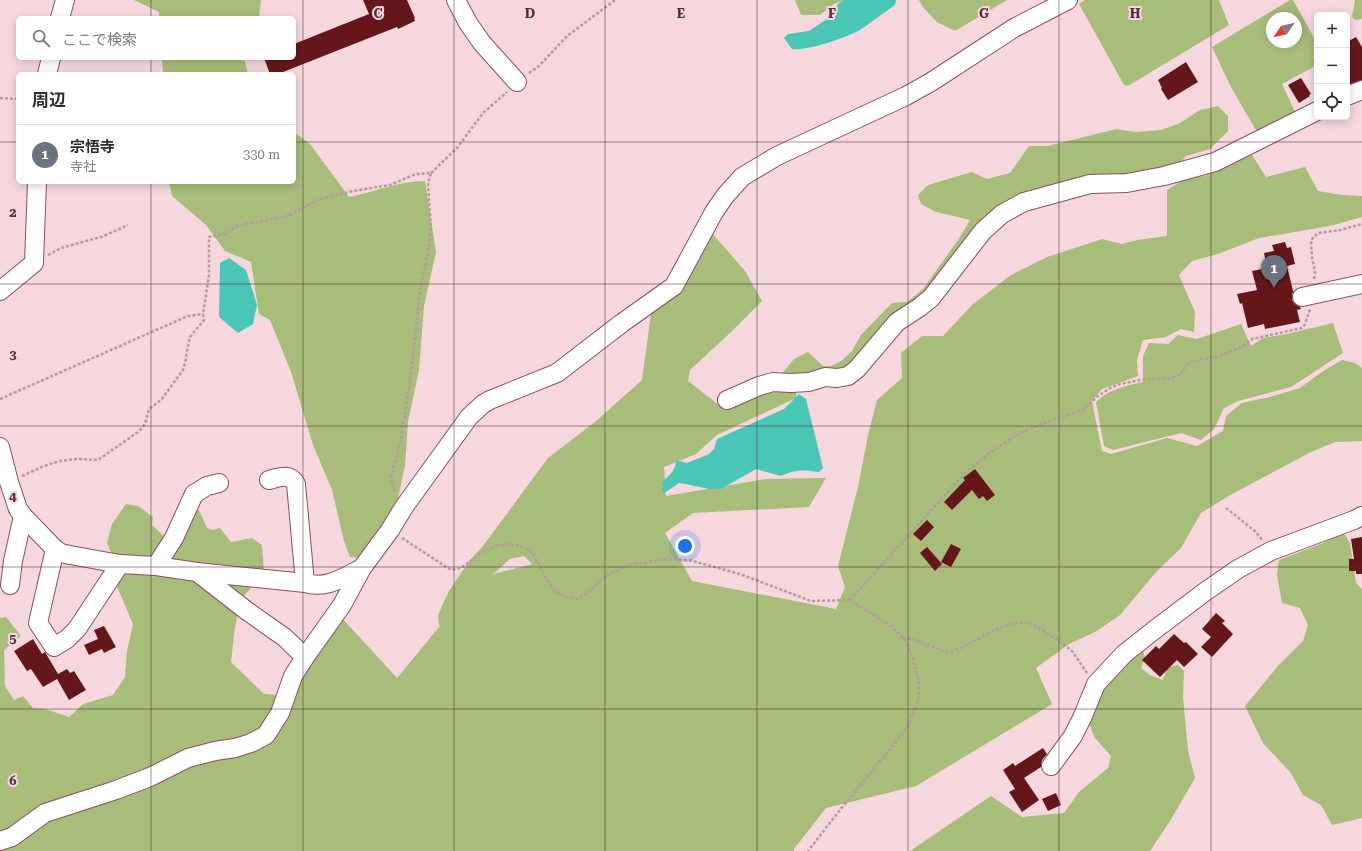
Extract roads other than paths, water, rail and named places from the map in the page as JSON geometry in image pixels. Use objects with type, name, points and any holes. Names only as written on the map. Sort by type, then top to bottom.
[{"type":"street","points":[[61,16],[65,0]]},
{"type":"street","points":[[456,0],[468,23],[482,43],[517,82]]},
{"type":"street","points":[[0,841],[12,837],[45,813],[110,792],[150,777],[188,758],[215,751],[235,748],[251,743],[266,735],[280,713],[293,676],[338,610],[362,568],[469,417],[483,404],[557,373],[622,323],[674,286],[714,212],[725,196],[742,177],[777,156],[906,96],[931,82],[1014,28],[1068,0]]},
{"type":"street","points":[[46,72],[50,60]]},
{"type":"street","points":[[1350,95],[1362,90]]},
{"type":"street","points":[[727,400],[759,386],[773,382],[809,382],[825,377],[837,378],[848,376],[857,369],[897,322],[931,298],[983,231],[1002,214],[1024,202],[1090,184],[1127,183],[1164,176],[1215,162],[1314,112]]},
{"type":"street","points":[[0,290],[34,263],[37,184]]},
{"type":"street","points":[[1307,296],[1362,284]]},
{"type":"street","points":[[1,455],[7,490],[18,509],[55,549],[61,553],[120,564],[156,566],[197,572],[305,583],[313,586],[327,584],[362,568]]},
{"type":"street","points":[[269,480],[284,476],[294,480],[296,484],[305,583]]},
{"type":"street","points":[[156,566],[174,538],[194,494],[207,486],[219,483]]},
{"type":"street","points":[[10,585],[13,561],[23,516]]},
{"type":"street","points":[[1051,766],[1073,736],[1096,684],[1124,654],[1152,630],[1231,574],[1271,551],[1362,516]]},
{"type":"street","points":[[55,549],[38,623],[54,647],[67,639],[77,629],[120,564]]},
{"type":"street","points":[[197,572],[247,611],[284,637],[305,657]]},
{"type":"place","name":"宗悟寺","points":[[1274,288]]}]
